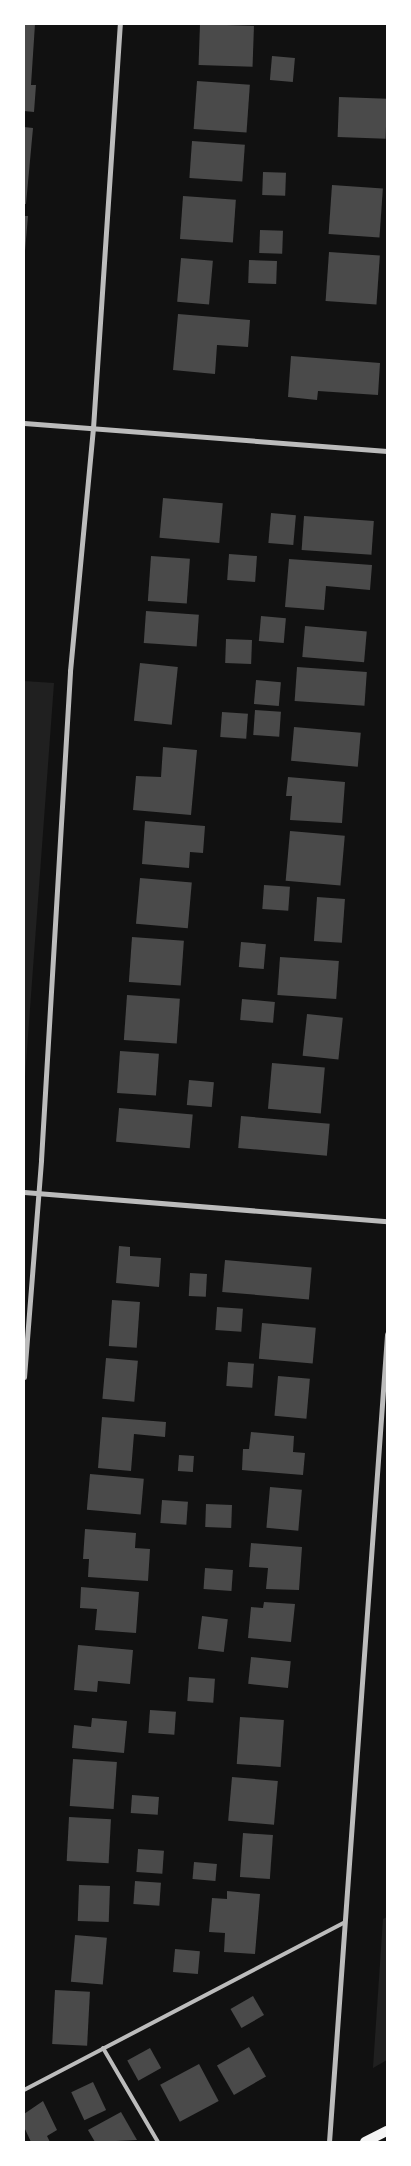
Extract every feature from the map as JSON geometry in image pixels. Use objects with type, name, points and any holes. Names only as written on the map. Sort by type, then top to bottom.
[{"type":"main road","points":[[365,2142],[387,2131]]},
{"type":"street","points":[[24,1377],[39,1194],[70,671],[93,428],[120,24]]},
{"type":"street","points":[[24,423],[387,451]]},
{"type":"street","points":[[24,1192],[387,1221]]},
{"type":"street","points":[[329,2142],[387,1334]]},
{"type":"lane","points":[[24,2090],[345,1922]]},
{"type":"lane","points":[[103,2048],[158,2142]]},
{"type":"shaded area","points":[[24,681],[54,683],[24,1090]]},
{"type":"shaded area","points":[[387,1917],[387,2060],[373,2068],[383,1919]]},
{"type":"building","points":[[24,24],[35,24],[31,85],[36,85],[34,112],[24,111]]},
{"type":"building","points":[[200,24],[254,26],[253,67],[199,65]]},
{"type":"building","points":[[272,56],[295,58],[293,82],[270,80]]},
{"type":"building","points":[[197,81],[250,85],[247,133],[194,129]]},
{"type":"building","points":[[339,97],[387,99],[386,139],[338,137]]},
{"type":"building","points":[[24,127],[33,128],[26,204],[24,204]]},
{"type":"building","points":[[192,141],[245,145],[242,182],[189,178]]},
{"type":"building","points":[[263,172],[286,173],[285,196],[262,195]]},
{"type":"building","points":[[332,185],[383,189],[379,237],[329,234]]},
{"type":"building","points":[[183,196],[236,200],[233,243],[180,239]]},
{"type":"building","points":[[24,216],[28,216],[25,251],[24,251]]},
{"type":"building","points":[[260,230],[283,231],[282,254],[259,253]]},
{"type":"building","points":[[329,252],[380,256],[376,304],[326,301]]},
{"type":"building","points":[[181,258],[213,261],[209,305],[177,302]]},
{"type":"building","points":[[249,260],[277,261],[276,284],[248,283]]},
{"type":"building","points":[[178,314],[250,320],[248,347],[217,345],[215,374],[173,370]]},
{"type":"building","points":[[291,356],[380,363],[378,395],[318,391],[317,400],[288,397]]},
{"type":"building","points":[[163,498],[223,503],[219,543],[160,538]]},
{"type":"building","points":[[271,513],[296,515],[293,545],[268,543]]},
{"type":"building","points":[[304,516],[374,521],[371,555],[302,550]]},
{"type":"building","points":[[229,554],[257,556],[255,582],[227,580]]},
{"type":"building","points":[[151,556],[190,559],[187,604],[148,601]]},
{"type":"building","points":[[289,559],[372,565],[370,590],[326,586],[324,610],[285,607]]},
{"type":"building","points":[[146,611],[199,615],[197,647],[144,643]]},
{"type":"building","points":[[261,616],[286,618],[284,643],[259,641]]},
{"type":"building","points":[[305,626],[367,631],[364,662],[302,657]]},
{"type":"building","points":[[226,639],[252,640],[251,664],[225,663]]},
{"type":"building","points":[[140,663],[178,667],[172,725],[134,721]]},
{"type":"building","points":[[297,667],[367,672],[364,706],[295,701]]},
{"type":"building","points":[[256,680],[281,682],[279,706],[254,704]]},
{"type":"building","points":[[255,710],[281,712],[279,737],[253,735]]},
{"type":"building","points":[[222,712],[248,714],[246,739],[220,737]]},
{"type":"building","points":[[294,727],[361,733],[358,767],[291,761]]},
{"type":"building","points":[[163,747],[197,750],[191,815],[133,810],[136,776],[161,777]]},
{"type":"building","points":[[288,777],[345,782],[342,823],[290,820],[292,796],[286,796]]},
{"type":"building","points":[[145,821],[205,826],[203,853],[190,852],[189,868],[142,864]]},
{"type":"building","points":[[290,831],[345,836],[340,886],[286,881]]},
{"type":"building","points":[[140,878],[192,883],[188,928],[136,924]]},
{"type":"building","points":[[264,885],[290,887],[288,911],[262,909]]},
{"type":"building","points":[[317,897],[345,899],[342,943],[314,941]]},
{"type":"building","points":[[132,937],[184,941],[181,986],[129,982]]},
{"type":"building","points":[[241,942],[266,944],[264,969],[239,967]]},
{"type":"building","points":[[280,957],[339,961],[336,999],[277,995]]},
{"type":"building","points":[[127,995],[180,999],[177,1044],[124,1040]]},
{"type":"building","points":[[242,999],[275,1002],[273,1023],[240,1020]]},
{"type":"building","points":[[307,1014],[343,1018],[338,1060],[303,1056]]},
{"type":"building","points":[[120,1051],[159,1054],[156,1096],[117,1093]]},
{"type":"building","points":[[272,1063],[325,1068],[321,1113],[268,1109]]},
{"type":"building","points":[[189,1080],[214,1082],[212,1107],[187,1105]]},
{"type":"building","points":[[119,1108],[193,1114],[190,1148],[116,1142]]},
{"type":"building","points":[[241,1116],[330,1124],[327,1156],[238,1148]]},
{"type":"building","points":[[119,1246],[130,1247],[130,1256],[161,1258],[159,1287],[116,1283]]},
{"type":"building","points":[[225,1260],[312,1268],[309,1299],[222,1292]]},
{"type":"building","points":[[190,1273],[207,1274],[206,1297],[189,1296]]},
{"type":"building","points":[[112,1300],[140,1302],[137,1348],[109,1346]]},
{"type":"building","points":[[217,1307],[243,1309],[241,1332],[215,1330]]},
{"type":"building","points":[[262,1323],[316,1328],[313,1364],[259,1359]]},
{"type":"building","points":[[106,1358],[138,1361],[134,1402],[102,1399]]},
{"type":"building","points":[[228,1362],[254,1364],[252,1388],[226,1386]]},
{"type":"building","points":[[278,1376],[310,1379],[306,1419],[275,1416]]},
{"type":"building","points":[[102,1417],[166,1422],[165,1437],[134,1434],[131,1471],[98,1468]]},
{"type":"building","points":[[251,1432],[294,1436],[293,1452],[305,1453],[303,1475],[242,1470],[243,1449],[249,1449]]},
{"type":"building","points":[[179,1455],[194,1456],[193,1472],[178,1471]]},
{"type":"building","points":[[90,1474],[144,1479],[141,1515],[87,1510]]},
{"type":"building","points":[[270,1487],[302,1490],[298,1531],[266,1528]]},
{"type":"building","points":[[162,1500],[188,1502],[186,1525],[160,1523]]},
{"type":"building","points":[[206,1504],[232,1505],[231,1528],[205,1527]]},
{"type":"building","points":[[85,1529],[136,1533],[135,1548],[150,1549],[148,1581],[88,1577],[89,1559],[83,1559]]},
{"type":"building","points":[[251,1543],[302,1547],[299,1590],[266,1589],[268,1568],[249,1567]]},
{"type":"building","points":[[205,1568],[233,1570],[231,1591],[204,1589]]},
{"type":"building","points":[[81,1587],[139,1592],[136,1633],[95,1630],[97,1609],[80,1608]]},
{"type":"building","points":[[264,1602],[295,1604],[291,1642],[248,1638],[251,1607],[263,1608]]},
{"type":"building","points":[[202,1616],[228,1619],[224,1652],[198,1649]]},
{"type":"building","points":[[78,1645],[133,1650],[130,1684],[98,1681],[97,1692],[74,1690]]},
{"type":"building","points":[[251,1657],[291,1661],[288,1688],[248,1684]]},
{"type":"building","points":[[189,1677],[215,1679],[213,1703],[187,1701]]},
{"type":"building","points":[[150,1710],[176,1712],[174,1735],[148,1733]]},
{"type":"building","points":[[240,1717],[284,1720],[281,1767],[237,1764]]},
{"type":"building","points":[[92,1718],[127,1721],[124,1753],[72,1748],[74,1725],[91,1727]]},
{"type":"building","points":[[73,1759],[117,1762],[114,1809],[70,1806]]},
{"type":"building","points":[[232,1777],[278,1781],[274,1825],[228,1821]]},
{"type":"building","points":[[132,1795],[159,1797],[158,1815],[131,1813]]},
{"type":"building","points":[[69,1817],[111,1819],[109,1863],[67,1861]]},
{"type":"building","points":[[243,1833],[273,1835],[270,1879],[240,1877]]},
{"type":"building","points":[[138,1849],[164,1851],[162,1874],[136,1872]]},
{"type":"building","points":[[194,1862],[217,1864],[215,1881],[193,1879]]},
{"type":"building","points":[[135,1881],[161,1883],[159,1906],[133,1904]]},
{"type":"building","points":[[79,1885],[110,1886],[109,1922],[78,1921]]},
{"type":"building","points":[[227,1891],[260,1894],[255,1954],[224,1952],[225,1933],[209,1932],[212,1898],[227,1899]]},
{"type":"building","points":[[75,1935],[107,1938],[103,1985],[71,1982]]},
{"type":"building","points":[[175,1949],[200,1951],[198,1974],[173,1972]]},
{"type":"building","points":[[55,1990],[90,1992],[87,2046],[52,2044]]},
{"type":"building","points":[[253,1996],[264,2015],[241,2028],[230,2009]]},
{"type":"building","points":[[249,2047],[266,2076],[234,2095],[217,2066]]},
{"type":"building","points":[[150,2048],[161,2068],[138,2081],[127,2061]]},
{"type":"building","points":[[199,2064],[219,2101],[180,2122],[160,2085]]},
{"type":"building","points":[[93,2082],[106,2110],[84,2120],[71,2092]]},
{"type":"building","points":[[43,2101],[57,2130],[47,2136],[50,2142],[31,2142],[24,2127],[24,2114]]},
{"type":"building","points":[[121,2112],[137,2140],[95,2142],[88,2130]]}]
